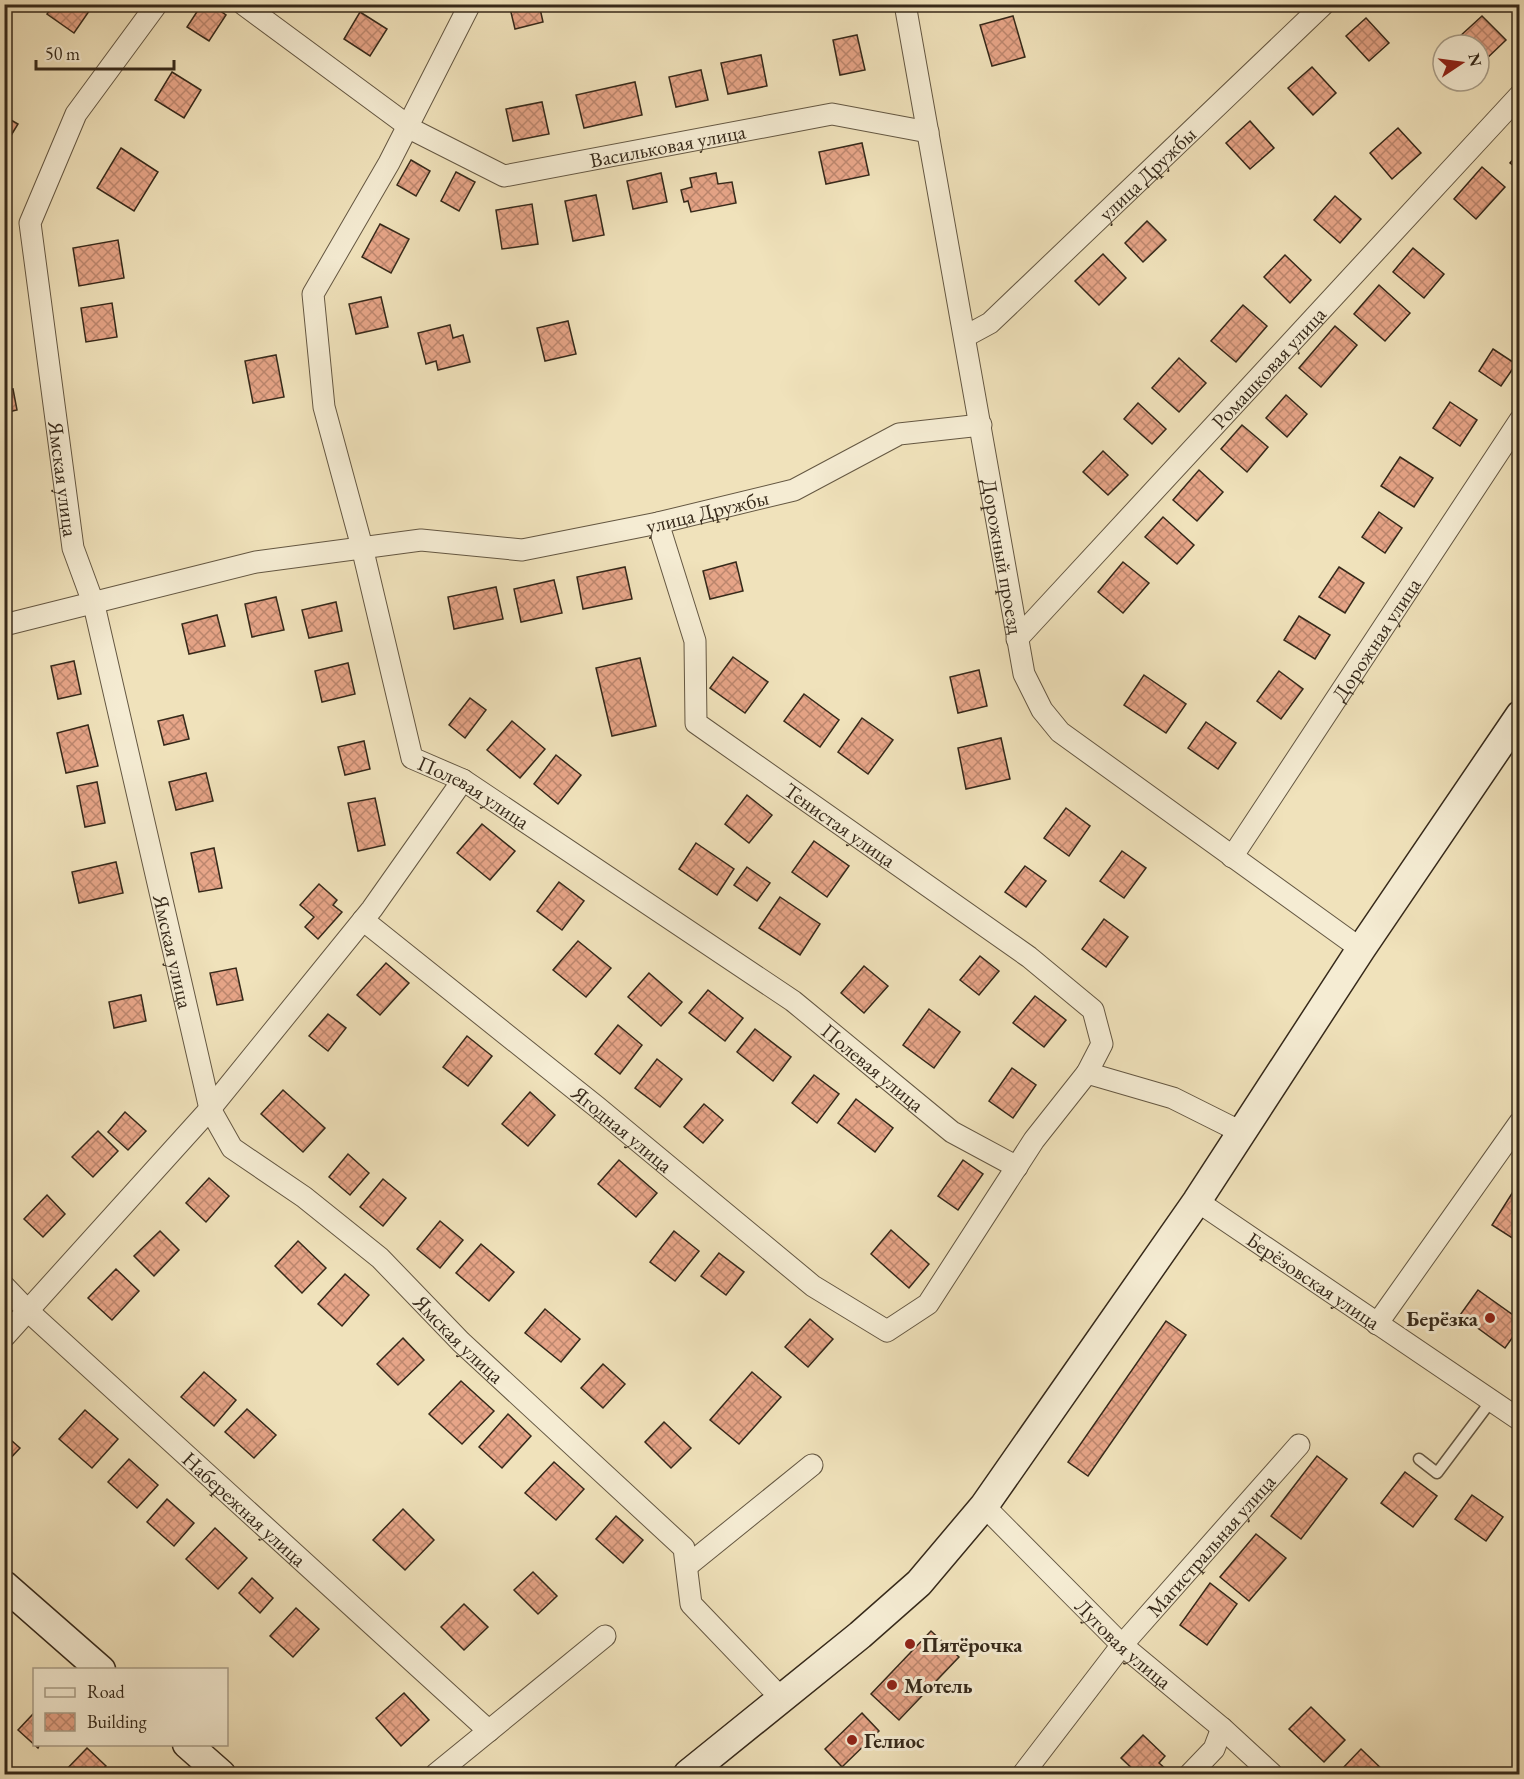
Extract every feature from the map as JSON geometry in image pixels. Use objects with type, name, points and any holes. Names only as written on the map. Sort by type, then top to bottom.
[{"type":"main road","points":[[688,1774],[782,1699],[919,1583],[984,1506],[1197,1201],[1361,949],[1520,715]]},
{"type":"main road","points":[[4,1585],[99,1668]]},
{"type":"main road","points":[[189,1746],[221,1774]]},
{"type":"street","name":"Ямская улица","points":[[157,4],[76,114],[30,223],[73,548],[94,604],[210,1109],[232,1148],[304,1197],[380,1258],[461,1342],[684,1548],[692,1604],[782,1699]]},
{"type":"street","name":"Васильковая улица","points":[[243,4],[411,128],[504,176],[832,114],[928,132]]},
{"type":"street","points":[[411,128],[470,4]]},
{"type":"street","name":"Дорожный проезд","points":[[904,4],[966,336],[1024,674],[1042,710],[1060,732],[1361,949]]},
{"type":"street","name":"улица Дружбы","points":[[966,336],[990,322],[1323,4]]},
{"type":"street","name":"Ромашковая улица","points":[[1017,639],[1520,95]]},
{"type":"street","name":"Полевая улица","points":[[411,128],[313,294],[324,407],[362,547],[412,758],[463,780],[793,1000],[952,1132],[1017,1167]]},
{"type":"street","name":"Дорожная улица","points":[[1232,856],[1520,420]]},
{"type":"street","name":"улица Дружбы","points":[[4,625],[256,562],[421,540],[522,550],[658,523],[794,490],[899,434],[981,425]]},
{"type":"street","name":"Тенистая улица","points":[[658,523],[695,641],[696,723],[1029,957],[1093,1010],[1102,1044],[1087,1073]]},
{"type":"street","points":[[4,1337],[210,1109],[363,920],[463,780]]},
{"type":"street","name":"Ягодная улица","points":[[363,920],[597,1107],[813,1286],[887,1331],[928,1304],[1017,1167]]},
{"type":"street","points":[[1017,1167],[1034,1140],[1087,1073],[1173,1098],[1242,1132]]},
{"type":"street","points":[[1377,1323],[1520,1122]]},
{"type":"street","name":"Берёзовская улица","points":[[1197,1201],[1520,1420]]},
{"type":"street","name":"Набережная улица","points":[[4,1286],[28,1311],[489,1731]]},
{"type":"street","name":"Магистральная улица","points":[[1023,1774],[1122,1646],[1299,1445]]},
{"type":"street","points":[[687,1566],[812,1465]]},
{"type":"street","name":"Луговая улица","points":[[984,1506],[1122,1646],[1222,1728],[1272,1774]]},
{"type":"street","points":[[436,1774],[605,1636]]},
{"type":"street","points":[[1190,1774],[1214,1749],[1222,1728]]},
{"type":"lane","points":[[1419,1459],[1437,1473],[1491,1401]]},
{"type":"building","points":[[54,4],[94,4],[74,33],[47,14]]},
{"type":"building","points":[[202,4],[210,4],[226,15],[209,41],[187,27]]},
{"type":"building","points":[[509,4],[539,4],[543,22],[515,29]]},
{"type":"building","points":[[572,4],[599,4],[573,10]]},
{"type":"building","points":[[360,12],[387,29],[370,56],[344,39]]},
{"type":"building","points":[[1013,16],[1025,57],[992,66],[980,25]]},
{"type":"building","points":[[1482,16],[1506,40],[1491,54],[1491,33],[1463,33]]},
{"type":"building","points":[[1366,18],[1389,43],[1369,61],[1346,36]]},
{"type":"building","points":[[857,35],[865,70],[840,75],[833,40]]},
{"type":"building","points":[[761,55],[767,86],[728,94],[721,63]]},
{"type":"building","points":[[1312,67],[1336,93],[1313,115],[1288,88]]},
{"type":"building","points":[[701,70],[708,100],[676,107],[669,77]]},
{"type":"building","points":[[172,72],[201,90],[184,118],[155,100]]},
{"type":"building","points":[[635,82],[642,115],[584,128],[576,95]]},
{"type":"building","points":[[542,102],[549,134],[513,141],[506,109]]},
{"type":"building","points":[[4,116],[18,124],[4,147]]},
{"type":"building","points":[[1250,121],[1274,148],[1250,169],[1226,143]]},
{"type":"building","points":[[1398,128],[1421,153],[1392,179],[1370,153]]},
{"type":"building","points":[[862,143],[869,175],[826,184],[819,152]]},
{"type":"building","points":[[121,148],[158,172],[134,211],[97,188]]},
{"type":"building","points":[[1520,152],[1520,171],[1510,163]]},
{"type":"building","points":[[411,160],[430,171],[416,196],[397,185]]},
{"type":"building","points":[[1482,167],[1505,187],[1476,219],[1454,199]]},
{"type":"building","points":[[456,172],[475,182],[459,211],[441,201]]},
{"type":"building","points":[[661,173],[667,202],[633,209],[627,181]]},
{"type":"building","points":[[716,173],[718,184],[732,182],[736,203],[691,212],[688,201],[684,202],[681,190],[692,187],[690,178]]},
{"type":"building","points":[[596,195],[604,235],[573,241],[565,201]]},
{"type":"building","points":[[1335,196],[1361,219],[1340,243],[1314,220]]},
{"type":"building","points":[[532,204],[538,244],[502,249],[496,210]]},
{"type":"building","points":[[1147,221],[1166,240],[1143,262],[1125,243]]},
{"type":"building","points":[[380,224],[409,239],[391,273],[362,257]]},
{"type":"building","points":[[118,240],[124,278],[79,286],[73,248]]},
{"type":"building","points":[[1413,248],[1444,274],[1424,298],[1393,272]]},
{"type":"building","points":[[1103,254],[1126,278],[1099,305],[1075,281]]},
{"type":"building","points":[[1285,255],[1311,280],[1290,303],[1264,277]]},
{"type":"building","points":[[1379,285],[1410,313],[1385,341],[1354,314]]},
{"type":"building","points":[[381,297],[388,327],[356,334],[349,304]]},
{"type":"building","points":[[112,303],[117,337],[86,342],[81,308]]},
{"type":"building","points":[[1243,305],[1267,326],[1236,362],[1211,341]]},
{"type":"building","points":[[568,321],[576,354],[545,361],[537,328]]},
{"type":"building","points":[[450,325],[453,338],[463,335],[470,362],[438,370],[436,361],[426,364],[418,333]]},
{"type":"building","points":[[1335,326],[1357,345],[1321,387],[1299,368]]},
{"type":"building","points":[[1493,349],[1516,364],[1501,386],[1479,371]]},
{"type":"building","points":[[276,355],[284,397],[253,403],[245,361]]},
{"type":"building","points":[[1179,358],[1206,383],[1179,412],[1152,388]]},
{"type":"building","points":[[13,389],[17,410],[4,413],[4,391]]},
{"type":"building","points":[[1286,395],[1307,414],[1287,437],[1266,418]]},
{"type":"building","points":[[1450,402],[1477,420],[1460,446],[1433,428]]},
{"type":"building","points":[[1138,403],[1166,429],[1152,444],[1124,419]]},
{"type":"building","points":[[1242,425],[1268,447],[1247,472],[1221,449]]},
{"type":"building","points":[[1103,451],[1128,475],[1108,495],[1083,472]]},
{"type":"building","points":[[1400,457],[1433,478],[1414,507],[1381,486]]},
{"type":"building","points":[[1199,470],[1223,492],[1197,521],[1173,500]]},
{"type":"building","points":[[1379,512],[1402,528],[1385,553],[1362,537]]},
{"type":"building","points":[[1163,517],[1194,545],[1177,564],[1145,537]]},
{"type":"building","points":[[736,562],[743,591],[710,599],[703,571]]},
{"type":"building","points":[[1123,562],[1149,583],[1123,613],[1098,592]]},
{"type":"building","points":[[625,567],[632,599],[583,609],[577,577]]},
{"type":"building","points":[[1339,567],[1364,583],[1345,613],[1319,597]]},
{"type":"building","points":[[554,580],[562,613],[521,622],[514,589]]},
{"type":"building","points":[[496,587],[503,619],[454,629],[448,597]]},
{"type":"building","points":[[276,597],[284,630],[252,637],[245,604]]},
{"type":"building","points":[[336,602],[342,631],[309,638],[302,610]]},
{"type":"building","points":[[217,615],[225,646],[189,654],[182,624]]},
{"type":"building","points":[[1299,616],[1330,635],[1315,659],[1284,640]]},
{"type":"building","points":[[733,657],[768,682],[745,713],[710,688]]},
{"type":"building","points":[[640,658],[656,726],[612,736],[596,668]]},
{"type":"building","points":[[74,661],[81,694],[58,699],[51,666]]},
{"type":"building","points":[[348,663],[355,694],[322,702],[315,671]]},
{"type":"building","points":[[979,670],[987,706],[958,713],[950,677]]},
{"type":"building","points":[[1279,671],[1303,689],[1281,719],[1257,701]]},
{"type":"building","points":[[1144,675],[1186,704],[1166,733],[1124,705]]},
{"type":"building","points":[[804,694],[839,720],[820,747],[784,721]]},
{"type":"building","points":[[470,698],[486,710],[465,738],[449,725]]},
{"type":"building","points":[[183,715],[189,739],[164,745],[158,721]]},
{"type":"building","points":[[862,718],[893,740],[868,774],[838,752]]},
{"type":"building","points":[[512,721],[545,749],[520,778],[487,750]]},
{"type":"building","points":[[1206,722],[1236,743],[1218,769],[1188,748]]},
{"type":"building","points":[[88,725],[98,766],[66,773],[57,733]]},
{"type":"building","points":[[1001,738],[1010,779],[966,789],[958,748]]},
{"type":"building","points":[[364,741],[370,769],[345,775],[338,747]]},
{"type":"building","points":[[556,755],[581,775],[558,804],[534,784]]},
{"type":"building","points":[[206,773],[213,801],[176,810],[169,782]]},
{"type":"building","points":[[97,782],[105,823],[85,827],[77,786]]},
{"type":"building","points":[[747,795],[772,815],[749,843],[725,824]]},
{"type":"building","points":[[375,798],[385,845],[358,851],[348,803]]},
{"type":"building","points":[[1066,808],[1090,826],[1069,856],[1044,838]]},
{"type":"building","points":[[482,824],[515,851],[490,880],[457,853]]},
{"type":"building","points":[[814,841],[849,866],[827,897],[792,872]]},
{"type":"building","points":[[696,843],[734,869],[717,895],[679,869]]},
{"type":"building","points":[[214,848],[222,888],[199,892],[191,853]]},
{"type":"building","points":[[1122,851],[1146,868],[1124,898],[1100,881]]},
{"type":"building","points":[[116,862],[123,893],[79,903],[72,872]]},
{"type":"building","points":[[1025,866],[1046,881],[1026,907],[1005,892]]},
{"type":"building","points":[[747,867],[770,883],[757,901],[734,885]]},
{"type":"building","points":[[559,882],[584,901],[562,930],[537,911]]},
{"type":"building","points":[[319,884],[337,900],[333,905],[342,912],[318,939],[305,927],[314,917],[300,905]]},
{"type":"building","points":[[780,897],[820,924],[800,955],[759,928]]},
{"type":"building","points":[[1104,919],[1128,937],[1106,967],[1082,949]]},
{"type":"building","points":[[578,941],[611,968],[586,997],[553,970]]},
{"type":"building","points":[[980,956],[999,971],[979,995],[960,980]]},
{"type":"building","points":[[386,963],[409,983],[380,1015],[357,995]]},
{"type":"building","points":[[864,966],[888,986],[864,1013],[841,993]]},
{"type":"building","points":[[236,968],[243,1000],[217,1005],[210,973]]},
{"type":"building","points":[[649,973],[682,1002],[661,1026],[628,997]]},
{"type":"building","points":[[708,990],[743,1018],[725,1041],[689,1013]]},
{"type":"building","points":[[141,995],[146,1021],[114,1028],[109,1002]]},
{"type":"building","points":[[1035,996],[1066,1020],[1044,1047],[1013,1023]]},
{"type":"building","points":[[929,1009],[960,1032],[934,1068],[903,1045]]},
{"type":"building","points":[[328,1014],[346,1028],[328,1051],[309,1036]]},
{"type":"building","points":[[618,1025],[642,1045],[620,1074],[595,1054]]},
{"type":"building","points":[[755,1029],[791,1057],[773,1081],[737,1052]]},
{"type":"building","points":[[467,1036],[492,1056],[468,1086],[443,1067]]},
{"type":"building","points":[[657,1059],[682,1079],[660,1107],[635,1088]]},
{"type":"building","points":[[1012,1068],[1036,1085],[1013,1118],[989,1101]]},
{"type":"building","points":[[814,1075],[839,1094],[817,1123],[792,1103]]},
{"type":"building","points":[[283,1090],[325,1128],[303,1152],[261,1114]]},
{"type":"building","points":[[530,1092],[555,1115],[528,1146],[502,1124]]},
{"type":"building","points":[[856,1099],[893,1128],[875,1152],[838,1123]]},
{"type":"building","points":[[704,1104],[723,1120],[703,1143],[684,1127]]},
{"type":"building","points":[[125,1112],[146,1131],[128,1150],[108,1132]]},
{"type":"building","points":[[98,1131],[118,1151],[93,1177],[72,1157]]},
{"type":"building","points":[[348,1154],[369,1173],[350,1195],[329,1177]]},
{"type":"building","points":[[619,1160],[657,1193],[636,1217],[598,1184]]},
{"type":"building","points":[[963,1160],[983,1174],[958,1210],[938,1196]]},
{"type":"building","points":[[209,1178],[229,1196],[206,1222],[186,1203]]},
{"type":"building","points":[[383,1179],[406,1198],[383,1226],[360,1207]]},
{"type":"building","points":[[1516,1187],[1520,1189],[1520,1243],[1492,1225]]},
{"type":"building","points":[[47,1195],[65,1214],[43,1237],[24,1219]]},
{"type":"building","points":[[440,1221],[463,1240],[440,1268],[417,1249]]},
{"type":"building","points":[[891,1230],[929,1264],[909,1288],[871,1254]]},
{"type":"building","points":[[160,1231],[179,1250],[154,1276],[134,1256]]},
{"type":"building","points":[[674,1231],[699,1251],[675,1281],[650,1262]]},
{"type":"building","points":[[298,1241],[326,1268],[302,1293],[275,1266]]},
{"type":"building","points":[[481,1244],[514,1272],[489,1301],[456,1273]]},
{"type":"building","points":[[719,1253],[744,1272],[726,1295],[701,1276]]},
{"type":"building","points":[[116,1269],[139,1291],[112,1320],[88,1298]]},
{"type":"building","points":[[345,1274],[369,1295],[342,1326],[318,1304]]},
{"type":"building","name":"Берёзка","points":[[1478,1290],[1520,1320],[1520,1327],[1505,1348],[1460,1315]]},
{"type":"building","points":[[545,1309],[580,1339],[561,1362],[525,1333]]},
{"type":"building","points":[[810,1319],[833,1339],[808,1367],[785,1347]]},
{"type":"building","points":[[1166,1321],[1186,1335],[1088,1476],[1068,1462]]},
{"type":"building","points":[[403,1338],[424,1360],[398,1385],[377,1364]]},
{"type":"building","points":[[603,1364],[625,1384],[603,1408],[581,1388]]},
{"type":"building","points":[[204,1372],[236,1400],[214,1426],[181,1397]]},
{"type":"building","points":[[752,1372],[781,1397],[739,1444],[710,1420]]},
{"type":"building","points":[[461,1381],[494,1411],[462,1444],[429,1414]]},
{"type":"building","points":[[247,1409],[276,1435],[254,1458],[225,1432]]},
{"type":"building","points":[[85,1410],[118,1439],[92,1468],[59,1439]]},
{"type":"building","points":[[508,1414],[531,1436],[502,1468],[479,1447]]},
{"type":"building","points":[[664,1422],[691,1448],[671,1468],[645,1442]]},
{"type":"building","points":[[4,1434],[20,1448],[4,1465]]},
{"type":"building","points":[[1317,1456],[1347,1479],[1301,1539],[1271,1516]]},
{"type":"building","points":[[129,1459],[158,1485],[137,1508],[108,1482]]},
{"type":"building","points":[[554,1462],[584,1489],[556,1520],[525,1493]]},
{"type":"building","points":[[1405,1472],[1437,1496],[1413,1527],[1381,1503]]},
{"type":"building","points":[[1472,1495],[1503,1517],[1486,1541],[1455,1519]]},
{"type":"building","points":[[167,1499],[194,1523],[174,1546],[147,1522]]},
{"type":"building","points":[[403,1509],[434,1540],[405,1570],[373,1540]]},
{"type":"building","points":[[616,1516],[643,1540],[623,1563],[596,1539]]},
{"type":"building","points":[[215,1528],[247,1558],[218,1589],[186,1559]]},
{"type":"building","points":[[1256,1534],[1286,1558],[1249,1601],[1220,1577]]},
{"type":"building","points":[[533,1572],[557,1596],[538,1614],[514,1590]]},
{"type":"building","points":[[252,1578],[273,1598],[260,1613],[239,1593]]},
{"type":"building","points":[[1210,1583],[1237,1604],[1207,1645],[1180,1625]]},
{"type":"building","points":[[464,1604],[488,1627],[464,1650],[441,1627]]},
{"type":"building","points":[[296,1608],[319,1629],[293,1657],[270,1636]]},
{"type":"building","points":[[931,1631],[959,1657],[899,1720],[871,1694]]},
{"type":"building","points":[[404,1693],[429,1720],[401,1746],[376,1718]]},
{"type":"building","points":[[1311,1707],[1345,1740],[1324,1762],[1289,1729]]},
{"type":"building","name":"Гелиос","points":[[862,1713],[879,1731],[842,1767],[825,1749]]},
{"type":"building","points":[[33,1714],[33,1744],[18,1730]]},
{"type":"building","points":[[1143,1735],[1165,1756],[1159,1763],[1167,1770],[1163,1774],[1138,1774],[1121,1758]]},
{"type":"building","points":[[87,1748],[106,1766],[97,1774],[62,1774]]},
{"type":"building","points":[[1361,1749],[1387,1774],[1342,1774],[1339,1772]]},
{"type":"place","name":"Берёзка","points":[[1490,1318]]},
{"type":"place","name":"Пятёрочка","points":[[910,1644]]},
{"type":"place","name":"Мотель","points":[[892,1685]]},
{"type":"place","name":"Гелиос","points":[[852,1740]]}]
